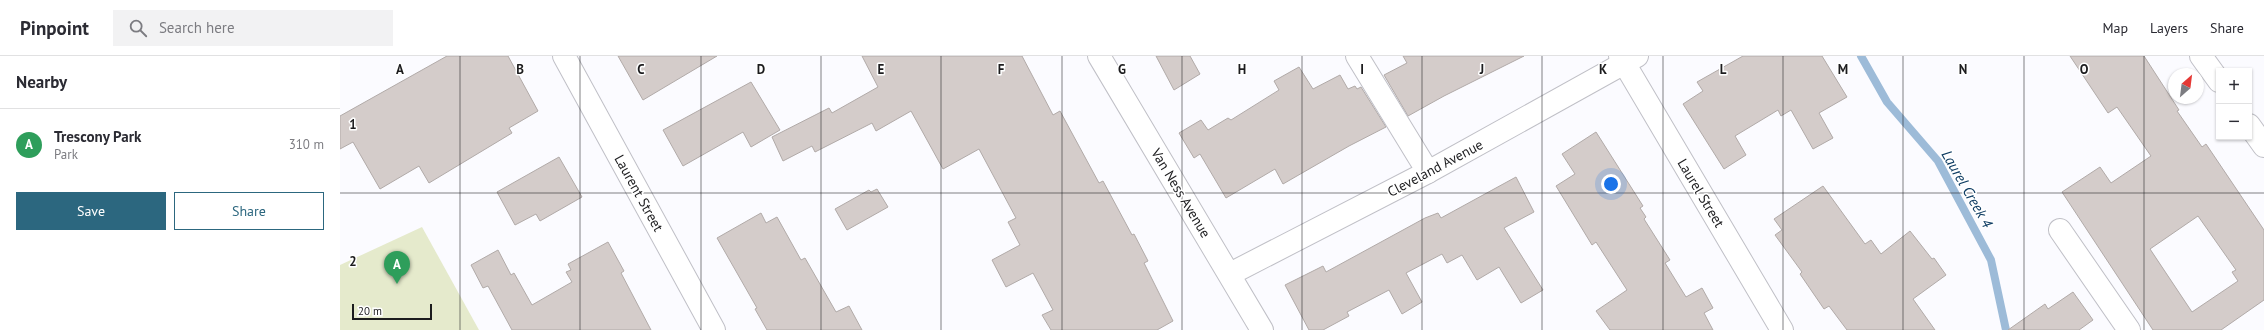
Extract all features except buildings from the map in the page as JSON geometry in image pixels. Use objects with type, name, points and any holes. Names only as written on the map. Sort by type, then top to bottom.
[{"type":"street","name":"Laurent Street","points":[[564,56],[714,330]]},
{"type":"street","name":"Van Ness Avenue","points":[[1099,56],[1262,330]]},
{"type":"street","points":[[1357,56],[1428,172]]},
{"type":"street","points":[[2201,56],[2216,77]]},
{"type":"street","name":"Cleveland Avenue","points":[[1230,274],[1428,172],[1627,58]]},
{"type":"street","name":"Laurel Street","points":[[1627,58],[1782,330]]},
{"type":"street","points":[[2252,129],[2264,146]]},
{"type":"street","points":[[2060,230],[2129,330]]},
{"type":"green space","points":[[422,227],[479,330],[340,330],[340,265]]},
{"type":"waterway","name":"Laurel Creek 4","points":[[1861,56],[1887,102],[1938,161],[1991,260],[2006,330]]},
{"type":"place","name":"Trescony Park","points":[[397,284]]}]
